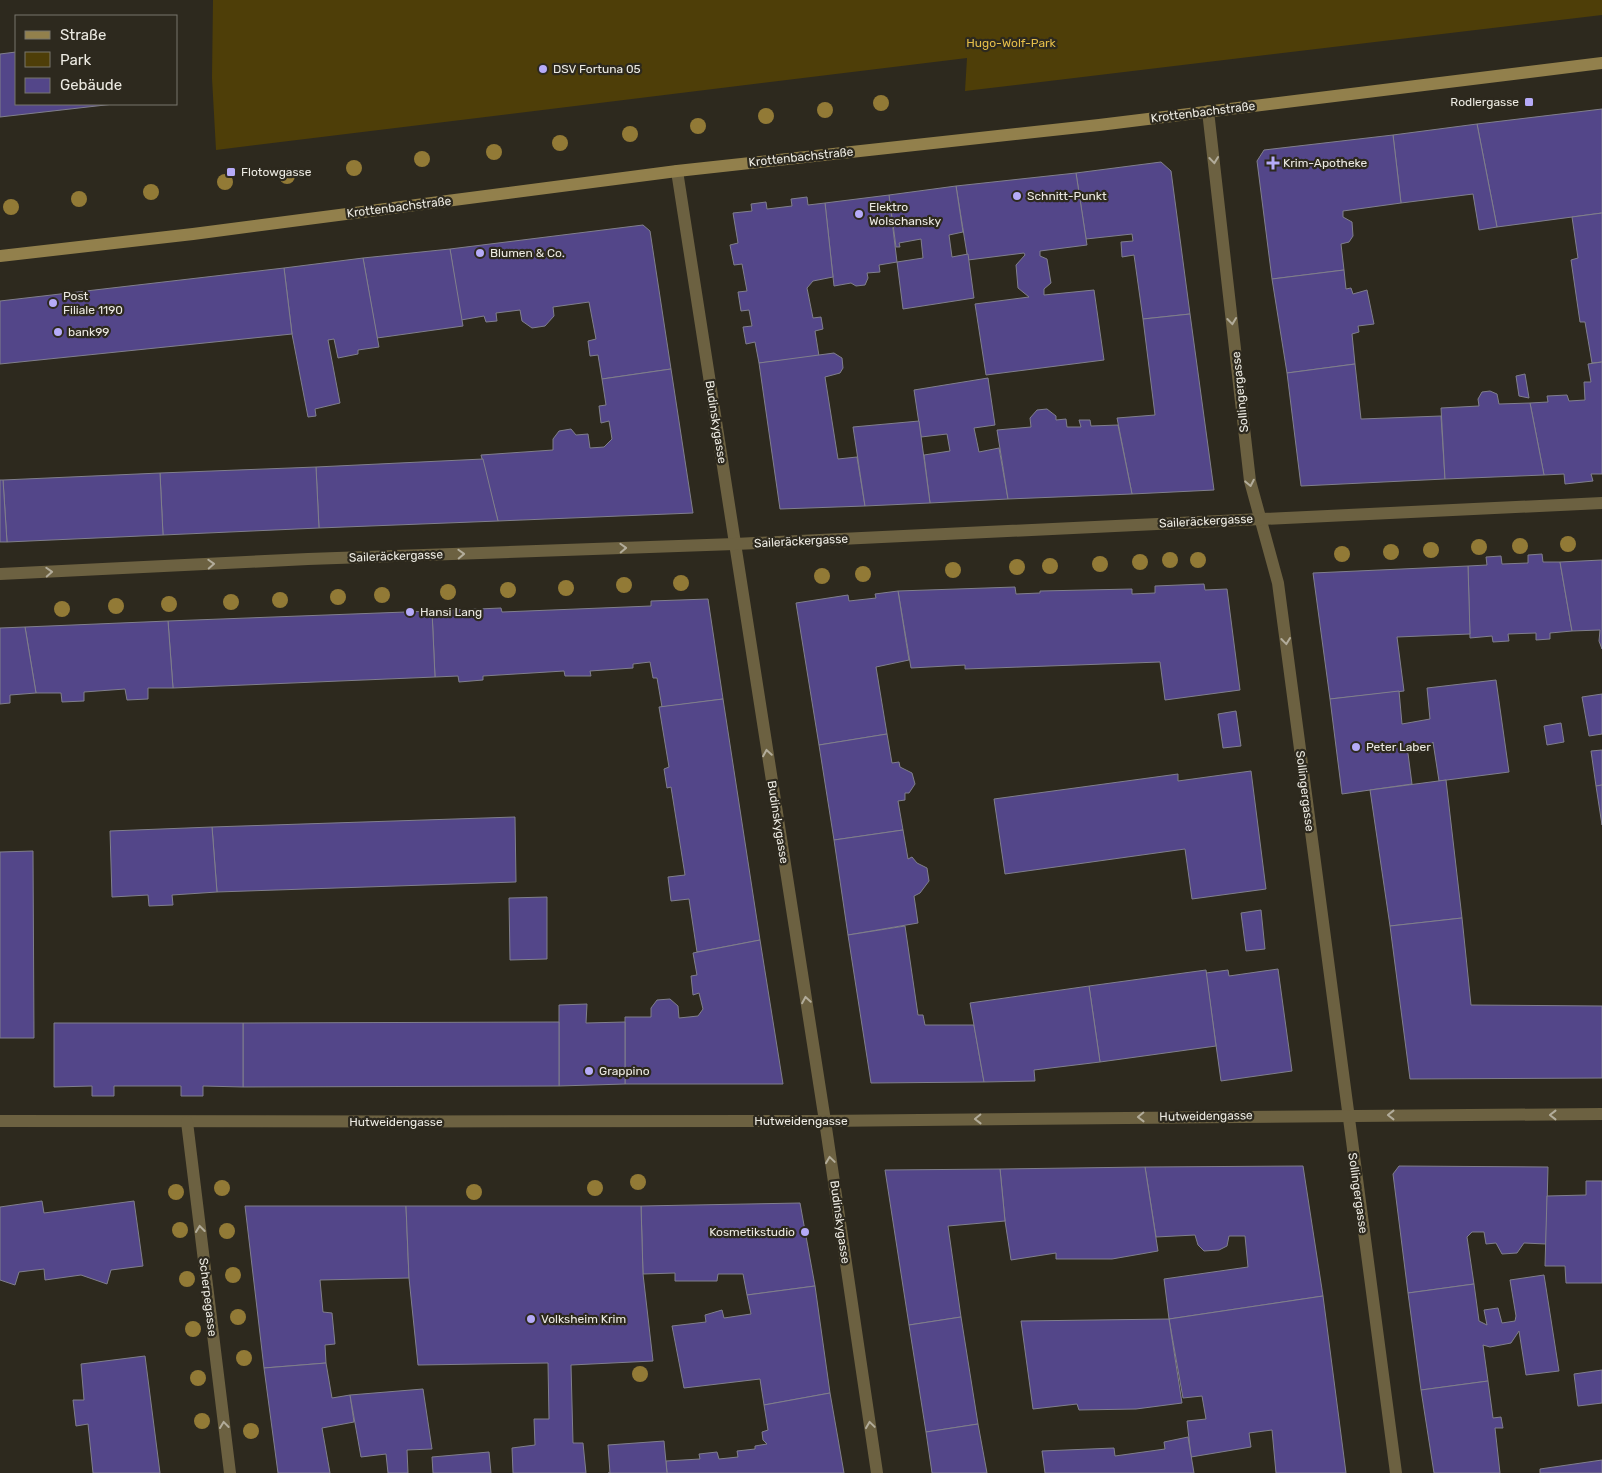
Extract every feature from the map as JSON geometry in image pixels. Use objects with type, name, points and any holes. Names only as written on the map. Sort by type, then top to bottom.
[{"type":"main road","name":"Krottenbachstraße","points":[[0,256],[193,234],[677,171],[1602,64]]},
{"type":"street","name":"Sollingergasse","points":[[1208,111],[1250,481],[1278,583],[1347,1115],[1396,1473]]},
{"type":"street","name":"Budinskygasse","points":[[677,171],[877,1473]]},
{"type":"street","name":"Saileräckergasse","points":[[0,574],[735,544],[1602,503]]},
{"type":"street","name":"Hutweidengasse","points":[[0,1121],[824,1121],[1602,1114]]},
{"type":"street","name":"Scherpegasse","points":[[187,1122],[230,1473]]},
{"type":"green space","name":"DSV Fortuna 05","points":[[213,0],[1602,0],[1602,15],[965,91],[967,58],[216,150],[212,78]]},
{"type":"building","points":[[15,52],[15,105],[105,105],[0,117],[0,54]]},
{"type":"building","points":[[1602,109],[1602,213],[1497,227],[1477,124]]},
{"type":"building","points":[[1477,124],[1497,227],[1479,230],[1473,194],[1401,203],[1393,135]]},
{"type":"building","points":[[1393,135],[1401,203],[1343,211],[1343,217],[1352,222],[1353,236],[1349,242],[1341,244],[1344,270],[1272,279],[1257,161],[1264,150]]},
{"type":"building","points":[[1161,162],[1171,171],[1190,314],[1143,319],[1134,255],[1122,257],[1121,242],[1133,241],[1132,234],[1086,239],[1076,173]]},
{"type":"building","points":[[1076,173],[1087,245],[1040,251],[1040,256],[1047,259],[1051,283],[1044,289],[1044,295],[1094,290],[1104,360],[986,375],[975,304],[1029,297],[1018,288],[1016,265],[1025,255],[1024,253],[968,260],[956,186]]},
{"type":"building","points":[[956,186],[963,232],[949,235],[952,257],[968,254],[974,298],[903,309],[897,262],[923,258],[921,239],[899,243],[900,247],[896,247],[889,195]]},
{"type":"building","points":[[889,195],[897,262],[879,265],[880,272],[867,273],[868,278],[865,285],[856,286],[851,283],[834,286],[825,203]]},
{"type":"building","points":[[807,197],[808,205],[825,203],[833,277],[813,281],[807,288],[813,318],[821,317],[823,329],[815,331],[819,356],[759,363],[755,342],[746,344],[743,327],[752,326],[749,310],[741,311],[738,292],[747,291],[742,264],[734,265],[730,245],[738,243],[733,213],[752,211],[751,204],[766,202],[767,209],[792,206],[791,199]]},
{"type":"building","points":[[1602,213],[1602,362],[1592,363],[1585,322],[1580,322],[1571,260],[1578,258],[1572,217]]},
{"type":"building","points":[[643,225],[650,231],[671,369],[602,379],[598,355],[590,356],[588,341],[596,339],[589,302],[553,307],[554,316],[545,326],[532,328],[522,321],[520,310],[496,313],[497,321],[486,322],[484,316],[461,320],[450,249]]},
{"type":"building","points":[[450,249],[463,326],[377,338],[363,258]]},
{"type":"building","points":[[363,258],[379,347],[358,350],[358,354],[338,358],[334,339],[328,340],[340,403],[315,409],[316,416],[308,417],[292,334],[284,268]]},
{"type":"building","points":[[284,268],[292,334],[0,364],[0,301]]},
{"type":"building","points":[[1344,270],[1346,289],[1351,288],[1353,294],[1367,290],[1374,324],[1358,326],[1359,332],[1352,334],[1355,364],[1287,373],[1272,279]]},
{"type":"building","points":[[1190,314],[1214,490],[1132,494],[1117,418],[1155,415],[1143,319]]},
{"type":"building","points":[[834,353],[842,358],[843,368],[840,373],[825,377],[838,459],[857,457],[865,506],[780,509],[759,363]]},
{"type":"building","points":[[1602,362],[1602,474],[1591,474],[1593,481],[1565,484],[1564,474],[1544,475],[1530,403],[1548,402],[1547,396],[1567,395],[1569,401],[1585,400],[1584,382],[1591,382],[1588,364]]},
{"type":"building","points":[[1355,364],[1361,419],[1441,416],[1445,479],[1301,486],[1287,373]]},
{"type":"building","points":[[671,369],[693,513],[498,521],[481,455],[553,450],[553,439],[559,431],[571,429],[576,435],[588,434],[590,448],[604,447],[612,439],[609,421],[601,423],[599,406],[606,405],[602,379]]},
{"type":"building","points":[[1525,374],[1529,398],[1519,396],[1516,376]]},
{"type":"building","points":[[988,378],[995,425],[974,428],[979,452],[999,448],[1008,499],[930,503],[924,455],[950,451],[947,434],[921,437],[914,390]]},
{"type":"building","points":[[1490,391],[1497,394],[1499,404],[1530,403],[1544,475],[1445,479],[1441,408],[1479,406],[1478,399],[1482,392]]},
{"type":"building","points":[[1047,409],[1056,416],[1056,420],[1066,419],[1067,427],[1081,427],[1079,420],[1090,420],[1091,426],[1118,425],[1132,494],[1008,499],[997,430],[1031,427],[1030,418],[1037,410]]},
{"type":"building","points":[[919,421],[930,503],[865,506],[853,427]]},
{"type":"building","points":[[483,459],[498,521],[319,528],[316,467]]},
{"type":"building","points":[[316,467],[319,528],[163,535],[160,473]]},
{"type":"building","points":[[160,473],[163,535],[7,542],[3,480]]},
{"type":"building","points":[[0,480],[3,480],[7,542],[0,542]]},
{"type":"building","points":[[1542,554],[1543,562],[1560,562],[1572,631],[1550,633],[1550,639],[1536,640],[1536,633],[1508,634],[1509,641],[1493,642],[1492,636],[1470,638],[1468,566],[1487,565],[1486,557],[1501,556],[1502,564],[1528,563],[1528,555]]},
{"type":"building","points":[[1602,560],[1602,649],[1599,641],[1600,630],[1572,631],[1560,562]]},
{"type":"building","points":[[1468,566],[1470,634],[1397,637],[1404,691],[1330,699],[1313,573]]},
{"type":"building","points":[[1204,584],[1205,590],[1227,589],[1240,690],[1165,700],[1160,662],[965,669],[965,665],[911,668],[898,591],[1015,587],[1016,594],[1040,593],[1040,591],[1132,589],[1132,594],[1155,593],[1155,586]]},
{"type":"building","points":[[898,591],[909,660],[876,667],[887,734],[819,745],[796,603],[848,595],[849,601],[876,598],[875,594]]},
{"type":"building","points":[[708,599],[723,699],[662,707],[657,678],[653,678],[650,662],[633,664],[633,668],[590,671],[591,676],[565,676],[564,671],[483,676],[483,680],[459,682],[458,676],[435,677],[432,611],[501,608],[502,612],[651,606],[651,601]]},
{"type":"building","points":[[432,611],[435,677],[173,688],[168,621]]},
{"type":"building","points":[[168,621],[173,688],[148,688],[148,699],[127,700],[125,689],[84,692],[84,701],[62,702],[61,693],[36,693],[25,627]]},
{"type":"building","points":[[25,627],[36,693],[10,695],[10,703],[0,704],[0,628]]},
{"type":"building","points":[[1496,680],[1509,772],[1439,781],[1433,742],[1428,749],[1421,752],[1414,751],[1407,746],[1412,784],[1342,794],[1330,699],[1399,691],[1402,724],[1430,719],[1427,688]]},
{"type":"building","points":[[1602,694],[1602,734],[1589,736],[1582,697]]},
{"type":"building","points":[[723,699],[760,940],[697,952],[689,899],[671,901],[668,877],[685,875],[671,787],[667,788],[664,769],[669,767],[659,707]]},
{"type":"building","points":[[1236,711],[1241,746],[1223,748],[1218,714]]},
{"type":"building","points":[[1561,723],[1564,742],[1547,745],[1544,726]]},
{"type":"building","points":[[887,734],[892,763],[899,762],[900,767],[912,773],[915,784],[909,793],[905,793],[905,800],[898,801],[903,830],[834,840],[819,745]]},
{"type":"building","points":[[1602,750],[1602,785],[1596,786],[1591,751]]},
{"type":"building","points":[[1251,771],[1266,889],[1192,899],[1185,849],[1005,874],[994,799],[1178,774],[1178,781]]},
{"type":"building","points":[[1446,780],[1462,918],[1390,926],[1370,790]]},
{"type":"building","points":[[1602,785],[1602,825],[1596,786]]},
{"type":"building","points":[[515,817],[516,882],[217,892],[212,827]]},
{"type":"building","points":[[212,827],[217,892],[172,895],[173,905],[149,906],[148,895],[112,897],[110,831]]},
{"type":"building","points":[[903,830],[908,859],[912,857],[917,863],[927,868],[929,881],[920,893],[914,896],[918,923],[848,935],[834,840]]},
{"type":"building","points":[[33,851],[34,1038],[0,1038],[0,852]]},
{"type":"building","points":[[547,897],[547,959],[510,960],[509,898]]},
{"type":"building","points":[[1261,910],[1265,949],[1246,951],[1241,913]]},
{"type":"building","points":[[1462,918],[1471,1005],[1602,1006],[1602,1078],[1410,1079],[1390,926]]},
{"type":"building","points":[[905,926],[918,1015],[923,1015],[925,1025],[974,1025],[984,1082],[871,1083],[848,935]]},
{"type":"building","points":[[760,940],[783,1084],[625,1084],[625,1017],[651,1017],[651,1008],[657,1000],[670,999],[678,1006],[679,1018],[698,1016],[703,1009],[699,993],[693,995],[691,976],[697,975],[693,953]]},
{"type":"building","points":[[1278,969],[1292,1071],[1221,1081],[1206,973],[1228,970],[1229,976]]},
{"type":"building","points":[[1206,970],[1216,1046],[1100,1062],[1089,986]]},
{"type":"building","points":[[1089,986],[1100,1062],[1034,1070],[1035,1081],[984,1082],[970,1003]]},
{"type":"building","points":[[587,1004],[586,1023],[625,1022],[625,1084],[559,1086],[559,1005]]},
{"type":"building","points":[[559,1022],[559,1086],[243,1087],[243,1023]]},
{"type":"building","points":[[54,1023],[243,1023],[243,1087],[203,1086],[203,1096],[181,1096],[181,1086],[114,1086],[114,1096],[92,1096],[92,1086],[54,1087]]},
{"type":"building","points":[[1303,1166],[1323,1296],[1169,1319],[1164,1279],[1248,1267],[1245,1236],[1229,1236],[1227,1246],[1219,1250],[1204,1251],[1198,1245],[1195,1235],[1156,1237],[1145,1167]]},
{"type":"building","points":[[1399,1166],[1548,1167],[1546,1244],[1524,1243],[1517,1253],[1502,1254],[1496,1243],[1486,1244],[1484,1232],[1472,1232],[1467,1237],[1474,1284],[1408,1293],[1393,1174]]},
{"type":"building","points":[[1145,1167],[1158,1251],[1112,1259],[1056,1259],[1056,1253],[1011,1260],[1000,1169]]},
{"type":"building","points":[[1000,1169],[1005,1221],[948,1226],[961,1317],[909,1325],[885,1170]]},
{"type":"building","points":[[1586,1181],[1602,1181],[1602,1283],[1566,1283],[1565,1266],[1545,1266],[1547,1196],[1586,1195]]},
{"type":"building","points":[[42,1201],[44,1213],[134,1201],[143,1266],[111,1270],[107,1284],[81,1275],[45,1280],[44,1269],[19,1272],[15,1285],[0,1280],[0,1207]]},
{"type":"building","points":[[800,1203],[815,1286],[747,1295],[743,1274],[718,1274],[717,1281],[675,1281],[675,1273],[643,1274],[641,1206]]},
{"type":"building","points":[[245,1206],[406,1206],[409,1278],[320,1280],[323,1312],[332,1313],[335,1344],[325,1345],[326,1363],[264,1368]]},
{"type":"building","name":"Volksheim Krim","points":[[406,1206],[641,1206],[643,1274],[653,1361],[571,1365],[573,1443],[583,1443],[586,1473],[513,1473],[512,1448],[535,1445],[534,1419],[549,1419],[548,1363],[418,1365],[409,1278]]},
{"type":"building","points":[[1544,1275],[1559,1371],[1526,1375],[1519,1331],[1511,1343],[1490,1347],[1483,1345],[1488,1381],[1421,1390],[1408,1293],[1474,1284],[1479,1321],[1487,1325],[1484,1310],[1498,1308],[1502,1323],[1515,1321],[1516,1316],[1510,1280]]},
{"type":"building","points":[[815,1286],[830,1393],[764,1405],[760,1379],[684,1388],[672,1326],[706,1322],[705,1315],[722,1310],[724,1318],[751,1314],[747,1295]]},
{"type":"building","points":[[1323,1296],[1346,1473],[1276,1473],[1272,1430],[1249,1433],[1251,1447],[1191,1457],[1187,1421],[1206,1419],[1202,1396],[1183,1398],[1169,1319]]},
{"type":"building","points":[[961,1317],[978,1424],[926,1432],[909,1325]]},
{"type":"building","points":[[1169,1319],[1182,1403],[1136,1409],[1079,1410],[1077,1404],[1033,1409],[1021,1321]]},
{"type":"building","points":[[145,1356],[160,1473],[93,1473],[88,1424],[76,1426],[73,1400],[84,1400],[81,1364]]},
{"type":"building","points":[[326,1363],[332,1398],[350,1395],[354,1422],[322,1428],[330,1473],[278,1473],[264,1368]]},
{"type":"building","points":[[1602,1370],[1602,1403],[1578,1406],[1574,1374]]},
{"type":"building","points":[[1488,1381],[1493,1418],[1501,1417],[1503,1428],[1495,1428],[1500,1473],[1434,1473],[1421,1390]]},
{"type":"building","points":[[423,1389],[432,1449],[407,1450],[408,1473],[388,1473],[386,1454],[361,1457],[350,1395]]},
{"type":"building","points":[[830,1393],[844,1473],[667,1473],[666,1461],[700,1459],[699,1454],[717,1452],[719,1459],[738,1457],[737,1451],[755,1449],[755,1446],[767,1444],[763,1440],[762,1432],[768,1430],[764,1405]]},
{"type":"building","points":[[978,1424],[987,1473],[932,1473],[926,1432]]},
{"type":"building","points":[[1188,1437],[1194,1473],[1045,1473],[1042,1451],[1114,1448],[1115,1456],[1165,1449],[1164,1442]]},
{"type":"building","points":[[664,1441],[667,1473],[610,1473],[608,1445]]},
{"type":"building","points":[[489,1452],[491,1473],[433,1473],[432,1457]]},
{"type":"building","points":[[1602,1460],[1602,1473],[1540,1473],[1540,1469]]},
{"type":"place","name":"DSV Fortuna 05","points":[[543,69]]},
{"type":"place","name":"Rodlergasse","points":[[1529,102]]},
{"type":"place","name":"Krim-Apotheke","points":[[1273,163]]},
{"type":"place","name":"Flotowgasse","points":[[231,172]]},
{"type":"place","name":"Schnitt-Punkt","points":[[1017,196]]},
{"type":"place","name":"Elektro Wolschansky","points":[[859,214]]},
{"type":"place","name":"Blumen & Co.","points":[[480,253]]},
{"type":"place","name":"Post Filiale 1190","points":[[53,303]]},
{"type":"place","name":"bank99","points":[[58,332]]},
{"type":"place","name":"Hansi Lang","points":[[410,612]]},
{"type":"place","name":"Peter Laber","points":[[1356,747]]},
{"type":"place","name":"Grappino","points":[[589,1071]]},
{"type":"place","name":"Kosmetikstudio","points":[[805,1232]]},
{"type":"place","name":"Volksheim Krim","points":[[531,1319]]},
{"type":"park label","name":"Hugo-Wolf-Park","points":[[1011,43]]}]
